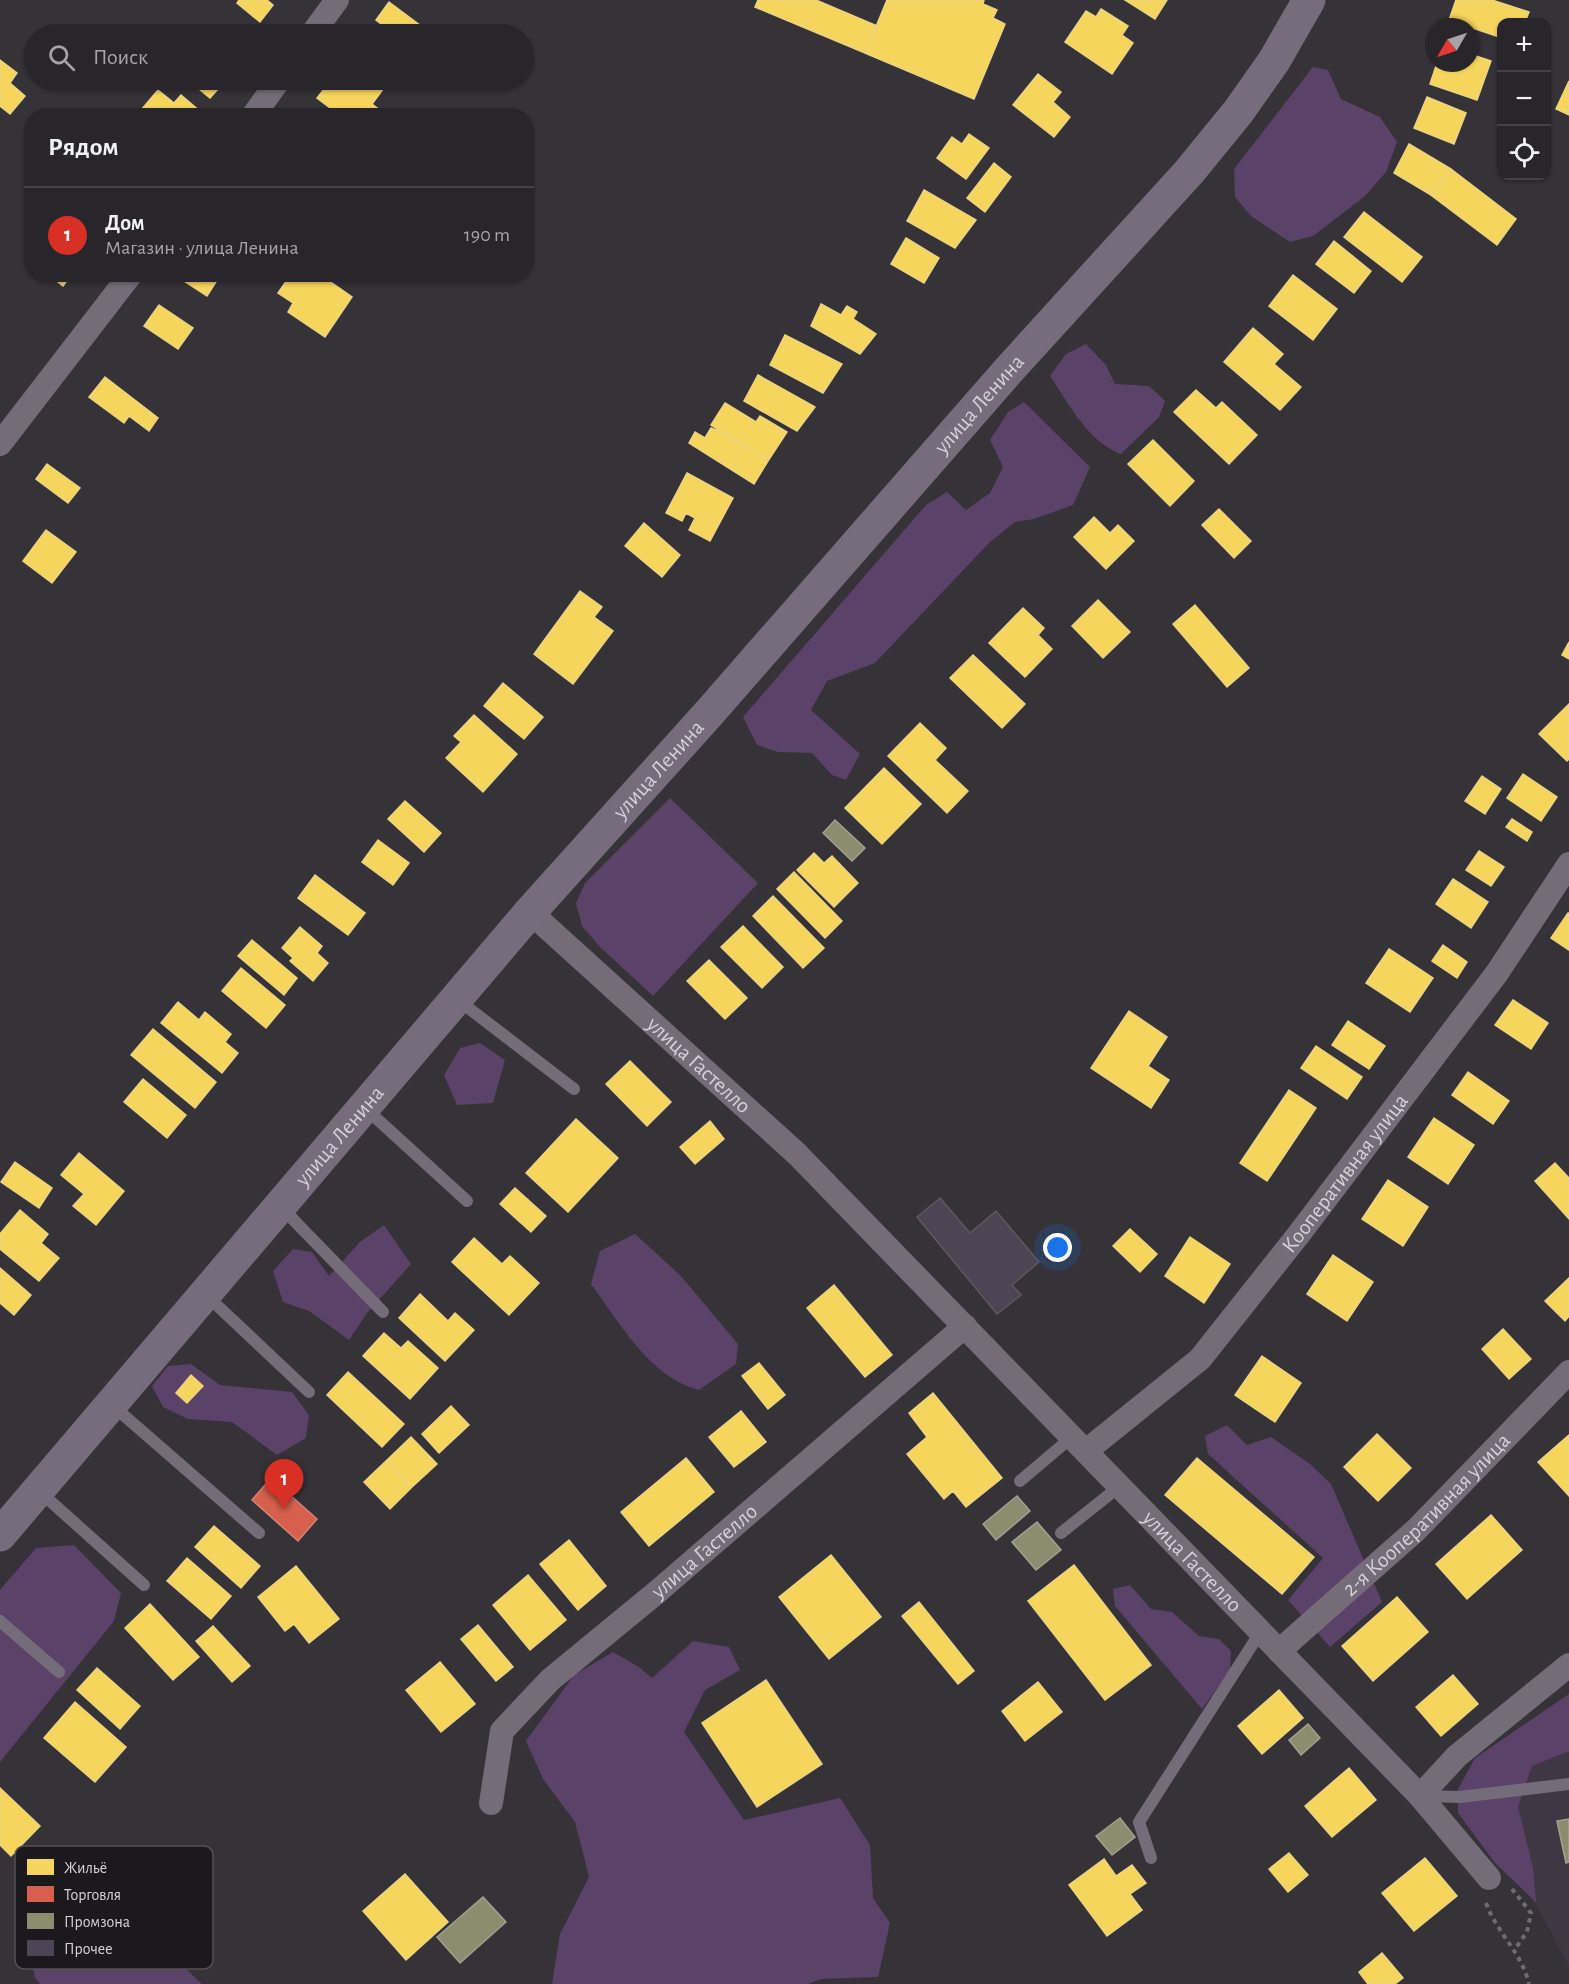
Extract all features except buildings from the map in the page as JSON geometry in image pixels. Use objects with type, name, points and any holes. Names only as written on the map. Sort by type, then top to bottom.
[{"type":"main road","name":"улица Ленина","points":[[0,1535],[530,912],[710,712],[1015,363],[1189,172],[1238,112],[1274,62],[1309,0]]},
{"type":"street","points":[[319,24],[337,0]]},
{"type":"street","points":[[259,108],[272,90]]},
{"type":"street","points":[[0,444],[125,282]]},
{"type":"street","name":"Кооперативная улица","points":[[1079,1444],[1200,1359],[1299,1234],[1497,973],[1569,864]]},
{"type":"street","name":"улица Гастелло","points":[[530,912],[797,1154],[1420,1796],[1489,1878]]},
{"type":"street","name":"улица Гастелло","points":[[491,1803],[502,1731],[550,1680],[965,1326]]},
{"type":"street","name":"2-я Кооперативная улица","points":[[1279,1651],[1416,1530],[1569,1372]]},
{"type":"street","points":[[1420,1796],[1457,1756],[1569,1665]]},
{"type":"lane","points":[[457,999],[574,1089]]},
{"type":"lane","points":[[364,1108],[467,1201]]},
{"type":"lane","points":[[280,1206],[383,1312]]},
{"type":"lane","points":[[205,1294],[309,1392]]},
{"type":"lane","points":[[111,1404],[259,1533]]},
{"type":"lane","points":[[1020,1481],[1079,1444]]},
{"type":"lane","points":[[1061,1533],[1120,1486]]},
{"type":"lane","points":[[38,1491],[144,1585]]},
{"type":"lane","points":[[0,1621],[60,1672]]},
{"type":"lane","points":[[1151,1858],[1139,1822],[1261,1631]]},
{"type":"lane","points":[[1420,1796],[1460,1797],[1569,1784]]},
{"type":"path","points":[[1515,1949],[1527,1932],[1531,1913],[1506,1884],[1489,1878],[1485,1899],[1490,1914],[1515,1949],[1525,1969],[1529,1984]]},
{"type":"shaded area","points":[[1313,67],[1328,70],[1341,99],[1380,117],[1397,142],[1386,172],[1364,197],[1313,236],[1290,242],[1251,216],[1235,197],[1234,169]]},
{"type":"shaded area","points":[[1086,344],[1106,365],[1115,384],[1149,386],[1165,401],[1159,417],[1121,454],[1099,441],[1089,431],[1050,376],[1066,354]]},
{"type":"shaded area","points":[[1024,402],[1090,467],[1073,505],[1034,519],[1015,522],[989,543],[875,663],[827,681],[811,710],[860,754],[846,780],[832,775],[812,753],[778,752],[757,745],[743,717],[926,505],[947,492],[966,510],[990,493],[1003,467],[990,440],[1008,412]]},
{"type":"shaded area","points":[[670,798],[758,883],[653,996],[600,947],[582,926],[576,903],[585,883]]},
{"type":"shaded area","points":[[480,1043],[505,1060],[493,1103],[457,1105],[444,1075],[460,1048]]},
{"type":"shaded area","points":[[384,1225],[411,1264],[367,1313],[349,1340],[309,1311],[283,1302],[273,1271],[293,1249],[312,1252],[329,1276],[360,1242]]},
{"type":"shaded area","points":[[635,1234],[680,1275],[738,1344],[736,1364],[699,1390],[681,1383],[651,1361],[637,1347],[591,1284],[600,1251]]},
{"type":"shaded area","points":[[191,1364],[220,1385],[292,1392],[309,1415],[306,1438],[277,1455],[232,1422],[188,1419],[163,1407],[152,1386],[168,1366]]},
{"type":"shaded area","points":[[1227,1425],[1247,1445],[1271,1437],[1310,1464],[1331,1484],[1382,1602],[1330,1647],[1288,1600],[1323,1558],[1208,1454],[1205,1436]]},
{"type":"shaded area","points":[[74,1545],[121,1593],[114,1621],[0,1762],[0,1590],[36,1548]]},
{"type":"shaded area","points":[[1130,1585],[1151,1609],[1172,1612],[1199,1636],[1219,1639],[1231,1651],[1230,1670],[1202,1709],[1115,1606],[1113,1589]]},
{"type":"shaded area","points":[[693,1641],[729,1647],[740,1670],[705,1690],[684,1732],[744,1820],[840,1798],[870,1845],[873,1898],[890,1923],[878,1977],[821,1979],[808,1984],[552,1984],[560,1934],[589,1877],[575,1822],[543,1779],[526,1741],[574,1675],[613,1652],[639,1667],[652,1678]]},
{"type":"shaded area","points":[[1569,1694],[1569,1966],[1536,1905],[1458,1813],[1461,1783]]},
{"type":"shaded area","points":[[1569,1694],[1569,1751],[1532,1766],[1518,1807],[1533,1868],[1536,1902],[1495,1863],[1458,1813],[1458,1789],[1475,1758]]},
{"type":"shaded area","points":[[33,1969],[186,1969],[202,1984],[40,1984],[35,1978]]},
{"type":"place","name":"Дом","points":[[284,1509]]}]
